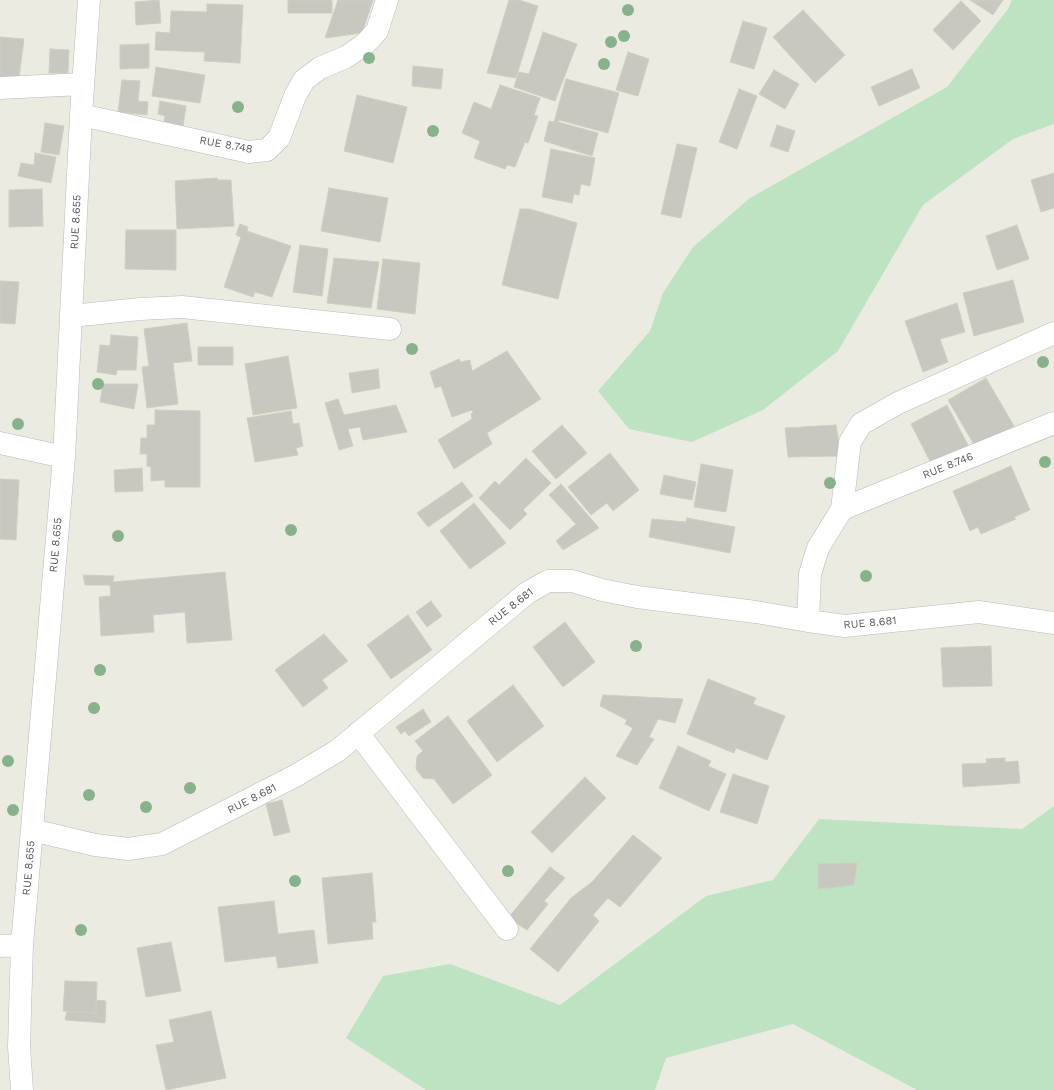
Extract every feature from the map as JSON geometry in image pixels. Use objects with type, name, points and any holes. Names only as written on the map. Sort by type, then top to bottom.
[{"type":"street","name":"RUE 8.655","points":[[22,1090],[19,1047],[22,945],[64,457],[88,0]]},
{"type":"street","name":"RUE 8.748","points":[[81,115],[249,152],[267,150],[279,138],[295,96],[304,80],[320,68],[346,57],[365,44],[377,31],[387,0]]},
{"type":"street","points":[[0,88],[83,84]]},
{"type":"street","points":[[71,316],[140,309],[182,307],[390,329]]},
{"type":"street","points":[[808,622],[810,574],[818,548],[842,509],[850,442],[861,424],[898,404],[1054,333]]},
{"type":"street","name":"RUE 8.746","points":[[842,509],[1054,423]]},
{"type":"street","points":[[0,443],[64,457]]},
{"type":"street","name":"RUE 8.681","points":[[32,830],[96,845],[128,849],[162,844],[295,776],[337,751],[526,593],[548,581],[572,581],[602,590],[636,597],[756,612],[808,622],[845,626],[979,612],[1054,623]]},
{"type":"street","points":[[358,733],[507,929]]},
{"type":"street","points":[[0,946],[22,945]]},
{"type":"green space","points":[[1012,0],[1054,0],[1054,124],[1013,139],[923,205],[838,351],[763,410],[692,442],[629,429],[598,391],[650,331],[663,293],[693,247],[750,198],[947,87],[1008,9]]},
{"type":"green space","points":[[1054,806],[1054,1090],[917,1090],[793,1024],[666,1058],[655,1090],[426,1090],[346,1038],[383,976],[450,964],[560,1005],[706,896],[773,880],[819,819],[1022,829]]},
{"type":"building","points":[[159,0],[161,23],[136,25],[135,2]]},
{"type":"building","points":[[288,0],[332,0],[332,13],[288,13]]},
{"type":"building","points":[[338,0],[373,0],[362,33],[325,38]]},
{"type":"building","points":[[509,0],[519,0],[538,6],[516,78],[487,73]]},
{"type":"building","points":[[970,0],[1003,0],[993,15]]},
{"type":"building","points":[[961,1],[981,21],[953,50],[933,30]]},
{"type":"building","points":[[207,4],[243,5],[240,63],[204,61],[205,52],[155,50],[156,32],[170,33],[171,11],[207,12]]},
{"type":"building","points":[[803,10],[845,55],[815,83],[773,37]]},
{"type":"building","points":[[743,21],[767,28],[754,69],[730,62]]},
{"type":"building","points":[[543,32],[577,44],[555,101],[514,87],[519,72],[529,74]]},
{"type":"building","points":[[0,37],[24,39],[19,78],[0,77]]},
{"type":"building","points":[[149,44],[149,68],[120,69],[120,45]]},
{"type":"building","points":[[50,49],[69,50],[68,73],[49,73]]},
{"type":"building","points":[[628,52],[649,59],[638,96],[616,90]]},
{"type":"building","points":[[413,66],[443,69],[441,89],[412,86]]},
{"type":"building","points":[[156,67],[205,75],[200,103],[152,96]]},
{"type":"building","points":[[912,69],[920,88],[879,106],[871,87]]},
{"type":"building","points":[[774,70],[799,84],[785,109],[759,94]]},
{"type":"building","points":[[566,79],[619,93],[608,133],[559,120],[558,122],[598,133],[592,156],[544,141],[549,121],[554,122]]},
{"type":"building","points":[[122,80],[140,81],[138,101],[148,102],[147,115],[118,112]]},
{"type":"building","points":[[500,85],[540,98],[534,115],[538,116],[528,143],[525,142],[515,167],[507,165],[505,169],[474,158],[480,141],[462,133],[474,102],[491,109]]},
{"type":"building","points":[[739,89],[757,96],[737,149],[719,142]]},
{"type":"building","points":[[357,95],[407,107],[393,163],[344,151]]},
{"type":"building","points":[[160,101],[186,106],[183,126],[164,123],[165,116],[158,114]]},
{"type":"building","points":[[45,123],[64,126],[59,155],[41,152]]},
{"type":"building","points":[[777,125],[795,131],[788,152],[770,146]]},
{"type":"building","points":[[677,144],[697,148],[681,218],[661,214]]},
{"type":"building","points":[[551,149],[595,158],[590,186],[581,184],[579,195],[574,194],[572,203],[542,197]]},
{"type":"building","points":[[35,153],[56,157],[51,183],[18,176],[21,163],[34,165]]},
{"type":"building","points":[[1054,173],[1054,208],[1041,212],[1031,180]]},
{"type":"building","points":[[217,178],[218,180],[231,180],[234,226],[177,229],[175,181]]},
{"type":"building","points":[[329,188],[388,198],[380,242],[321,231]]},
{"type":"building","points":[[42,189],[43,226],[9,227],[9,190]]},
{"type":"building","points":[[520,209],[530,209],[577,223],[558,299],[502,285]]},
{"type":"building","points":[[240,224],[248,227],[247,231],[291,246],[272,297],[255,292],[253,297],[224,287],[241,237],[236,235]]},
{"type":"building","points":[[1017,225],[1029,259],[997,270],[986,236]]},
{"type":"building","points":[[126,230],[176,230],[176,270],[125,269]]},
{"type":"building","points":[[300,245],[328,249],[322,296],[293,292]]},
{"type":"building","points":[[334,258],[379,262],[371,308],[327,303]]},
{"type":"building","points":[[383,259],[420,263],[415,314],[377,309]]},
{"type":"building","points":[[1013,280],[1024,322],[974,336],[963,293]]},
{"type":"building","points":[[0,281],[19,282],[15,324],[0,323]]},
{"type":"building","points":[[957,303],[965,332],[940,339],[948,362],[923,372],[905,321]]},
{"type":"building","points":[[187,323],[192,361],[173,363],[178,404],[147,408],[142,367],[149,366],[144,329]]},
{"type":"building","points":[[111,335],[138,337],[136,370],[117,370],[116,375],[97,372],[100,345],[110,346]]},
{"type":"building","points":[[198,347],[233,347],[233,365],[198,365]]},
{"type":"building","points":[[507,351],[541,399],[487,433],[492,444],[454,469],[438,440],[472,419],[471,414],[473,413],[472,410],[452,417],[441,386],[435,388],[430,372],[459,359],[461,362],[470,360],[472,371]]},
{"type":"building","points":[[288,356],[297,408],[253,415],[245,364]]},
{"type":"building","points":[[378,369],[380,388],[352,393],[349,373]]},
{"type":"building","points":[[986,378],[1014,426],[976,448],[948,400]]},
{"type":"building","points":[[103,384],[138,384],[134,409],[100,402]]},
{"type":"building","points":[[338,399],[344,415],[396,405],[407,432],[363,440],[360,427],[348,429],[353,446],[339,450],[325,403]]},
{"type":"building","points":[[947,405],[969,447],[933,467],[911,424]]},
{"type":"building","points":[[155,410],[200,411],[200,487],[165,487],[165,480],[151,481],[151,467],[147,466],[147,454],[140,454],[141,438],[147,438],[147,425],[155,425]]},
{"type":"building","points":[[291,411],[293,424],[299,423],[303,446],[296,448],[298,455],[255,462],[247,418]]},
{"type":"building","points":[[562,425],[587,453],[556,479],[532,451]]},
{"type":"building","points":[[836,425],[841,456],[788,457],[785,428]]},
{"type":"building","points":[[610,453],[639,490],[613,511],[607,503],[591,515],[568,487]]},
{"type":"building","points":[[526,458],[551,483],[523,510],[527,514],[510,530],[479,498],[495,481],[499,485]]},
{"type":"building","points":[[701,464],[733,470],[726,512],[694,507]]},
{"type":"building","points":[[1011,466],[1030,510],[1014,517],[1016,519],[981,534],[978,527],[970,531],[953,491]]},
{"type":"building","points":[[142,468],[143,491],[115,492],[114,470]]},
{"type":"building","points":[[664,475],[696,482],[692,500],[660,494]]},
{"type":"building","points":[[0,479],[19,480],[16,540],[0,539]]},
{"type":"building","points":[[462,482],[473,496],[428,527],[417,513]]},
{"type":"building","points":[[561,484],[599,528],[563,550],[556,541],[576,524],[549,495]]},
{"type":"building","points":[[474,503],[506,543],[470,569],[440,531]]},
{"type":"building","points":[[687,518],[735,527],[730,553],[649,537],[652,519],[686,522]]},
{"type":"building","points":[[225,572],[232,640],[187,643],[185,612],[153,615],[154,632],[101,636],[99,597],[111,596],[110,585],[85,585],[83,575],[114,576],[113,582]]},
{"type":"building","points":[[431,601],[442,616],[427,627],[416,612]]},
{"type":"building","points":[[408,615],[432,650],[391,679],[367,645]]},
{"type":"building","points":[[565,622],[595,662],[563,687],[533,647]]},
{"type":"building","points":[[324,634],[348,661],[322,680],[328,688],[303,707],[275,670]]},
{"type":"building","points":[[991,646],[992,686],[943,687],[941,648]]},
{"type":"building","points":[[708,679],[756,698],[753,704],[785,716],[767,760],[736,748],[734,753],[687,734]]},
{"type":"building","points":[[513,685],[544,726],[497,762],[467,721]]},
{"type":"building","points":[[603,695],[683,699],[675,723],[658,719],[649,737],[654,739],[637,765],[616,756],[633,728],[625,724],[627,720],[600,706]]},
{"type":"building","points":[[423,709],[431,722],[409,736],[405,731],[401,734],[396,727]]},
{"type":"building","points":[[448,716],[492,775],[453,804],[434,779],[423,778],[416,769],[417,756],[423,751],[415,741]]},
{"type":"building","points":[[678,746],[711,761],[708,766],[726,774],[709,811],[659,788]]},
{"type":"building","points":[[1005,758],[1005,762],[1018,761],[1020,783],[963,787],[962,764],[987,763],[986,759]]},
{"type":"building","points":[[733,774],[769,786],[757,824],[720,812]]},
{"type":"building","points":[[585,777],[606,798],[552,853],[531,832]]},
{"type":"building","points":[[282,800],[290,832],[274,836],[266,804]]},
{"type":"building","points":[[633,835],[662,858],[620,907],[608,898],[593,915],[599,921],[558,972],[530,949],[571,898],[592,882]]},
{"type":"building","points":[[857,863],[854,885],[818,889],[818,864]]},
{"type":"building","points":[[550,867],[565,878],[544,901],[548,904],[527,930],[508,918]]},
{"type":"building","points":[[372,873],[376,922],[372,922],[373,939],[328,944],[322,878]]},
{"type":"building","points":[[274,901],[278,934],[314,930],[318,963],[278,968],[276,956],[225,962],[218,907]]},
{"type":"building","points":[[171,942],[181,991],[146,997],[137,948]]},
{"type":"building","points":[[65,981],[97,982],[96,1013],[63,1011]]},
{"type":"building","points":[[96,1000],[106,1001],[105,1023],[65,1020],[67,1011],[96,1013]]},
{"type":"building","points":[[211,1011],[226,1078],[166,1090],[156,1045],[174,1042],[169,1020]]}]
